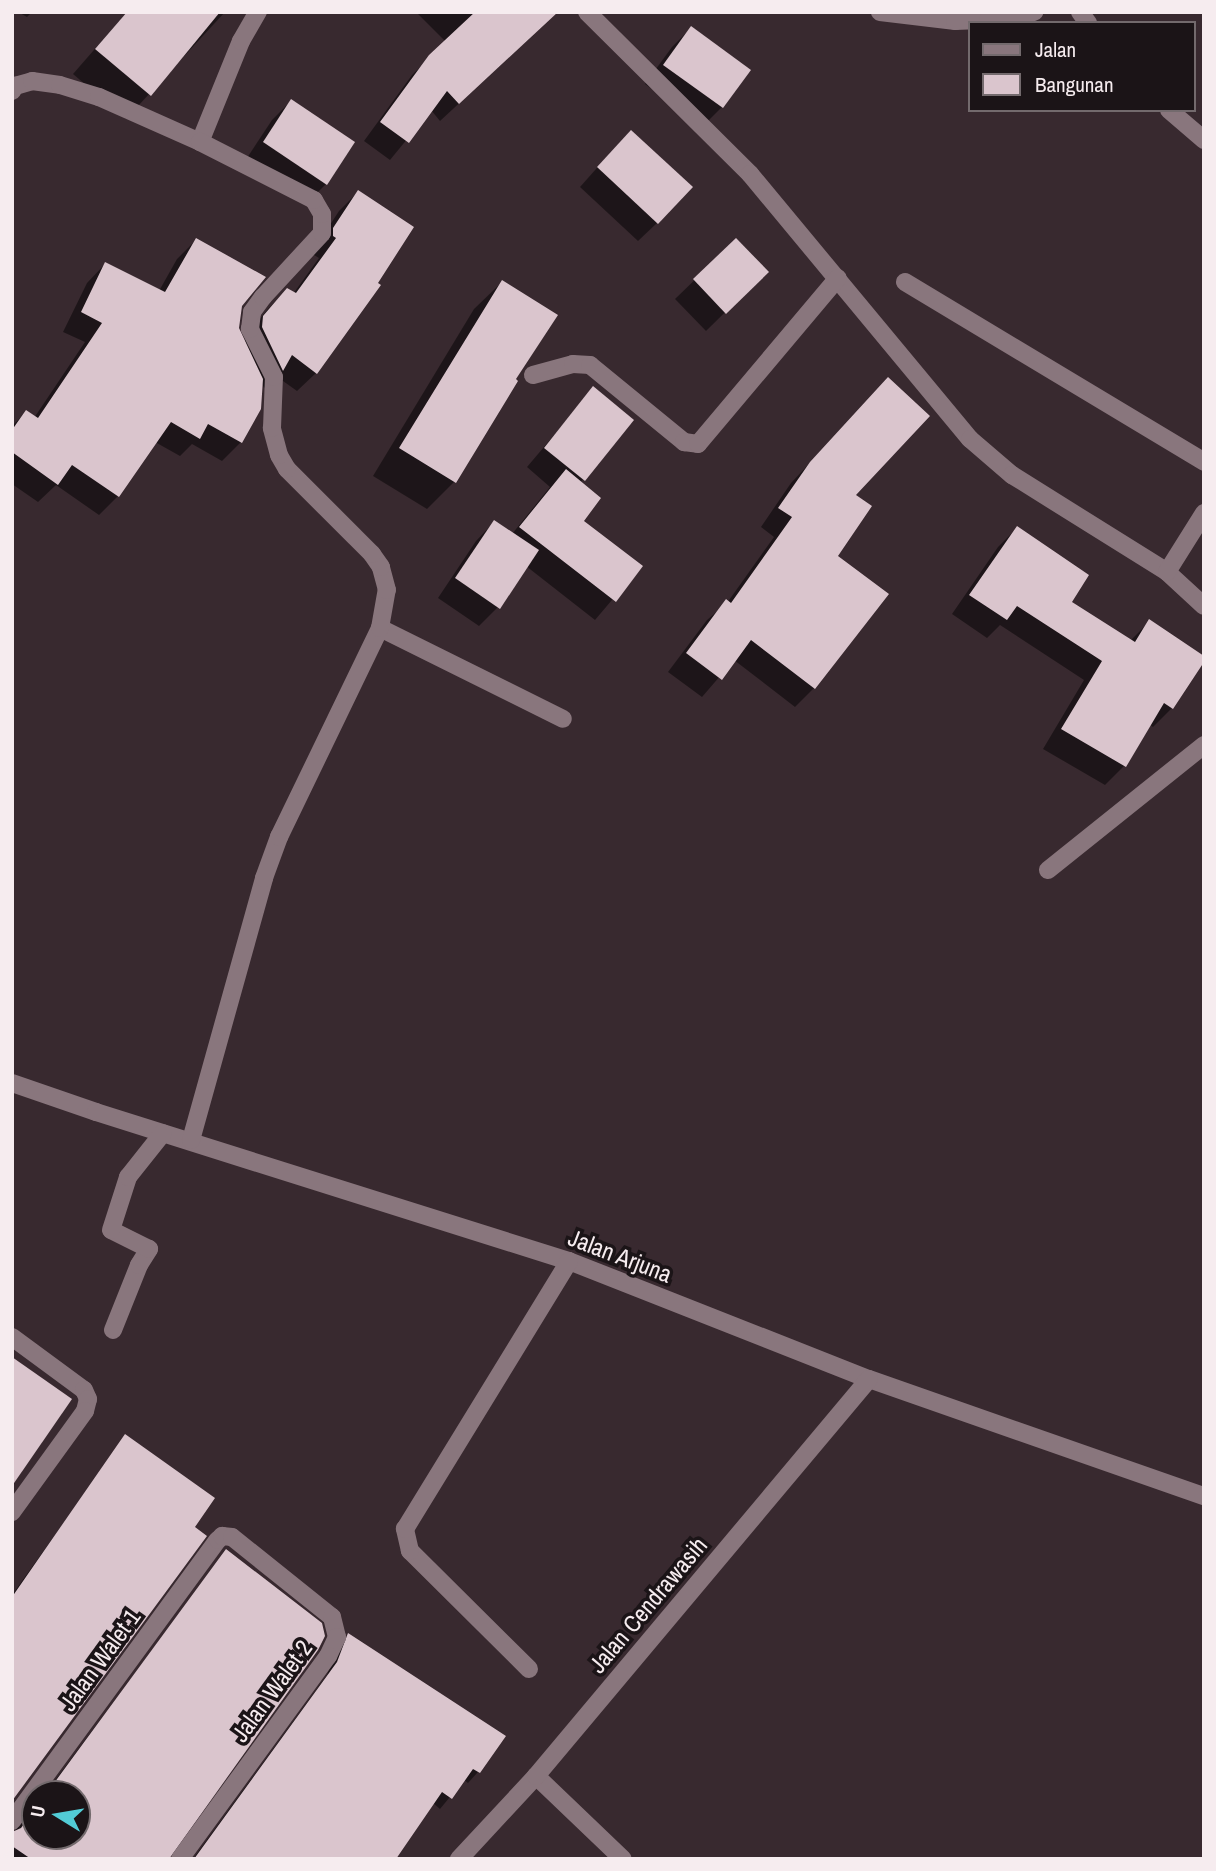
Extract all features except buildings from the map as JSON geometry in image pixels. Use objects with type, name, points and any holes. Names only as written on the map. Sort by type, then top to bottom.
[{"type":"street","points":[[200,142],[241,41],[258,12]]},
{"type":"street","points":[[587,12],[750,174],[838,278],[926,390],[970,439],[1013,475],[1167,572],[1204,606]]},
{"type":"street","points":[[880,12],[956,21],[988,20],[1034,12]]},
{"type":"street","points":[[12,91],[32,81],[60,85],[99,97],[200,142],[314,200],[322,214],[322,233],[262,297],[252,312],[250,329],[274,377],[272,428],[279,455],[287,469],[372,554],[381,567],[387,590],[380,628],[272,858],[191,1140]]},
{"type":"street","points":[[1171,112],[1204,140]]},
{"type":"street","points":[[533,375],[573,364],[590,365],[684,442],[698,444],[838,278]]},
{"type":"street","points":[[905,282],[1204,462]]},
{"type":"street","points":[[1167,572],[1204,513]]},
{"type":"street","points":[[380,628],[563,719]]},
{"type":"street","points":[[1048,870],[1204,745]]},
{"type":"street","name":"Jalan Arjuna","points":[[12,1083],[569,1261],[869,1378],[1204,1496]]},
{"type":"street","points":[[113,1330],[139,1265],[149,1250],[111,1230],[128,1177],[163,1133]]},
{"type":"street","points":[[528,1669],[410,1551],[405,1529],[569,1261]]},
{"type":"street","points":[[12,1337],[36,1352],[83,1390],[88,1399],[85,1411],[12,1512]]},
{"type":"street","name":"Jalan Cendrawasih","points":[[459,1859],[536,1776],[869,1378]]},
{"type":"street","name":"Jalan Walet 1","points":[[12,1821],[218,1540],[232,1536]]},
{"type":"street","name":"Jalan Walet 2","points":[[180,1859],[328,1656],[337,1637],[332,1617],[232,1536]]},
{"type":"street","points":[[536,1776],[623,1859]]}]
